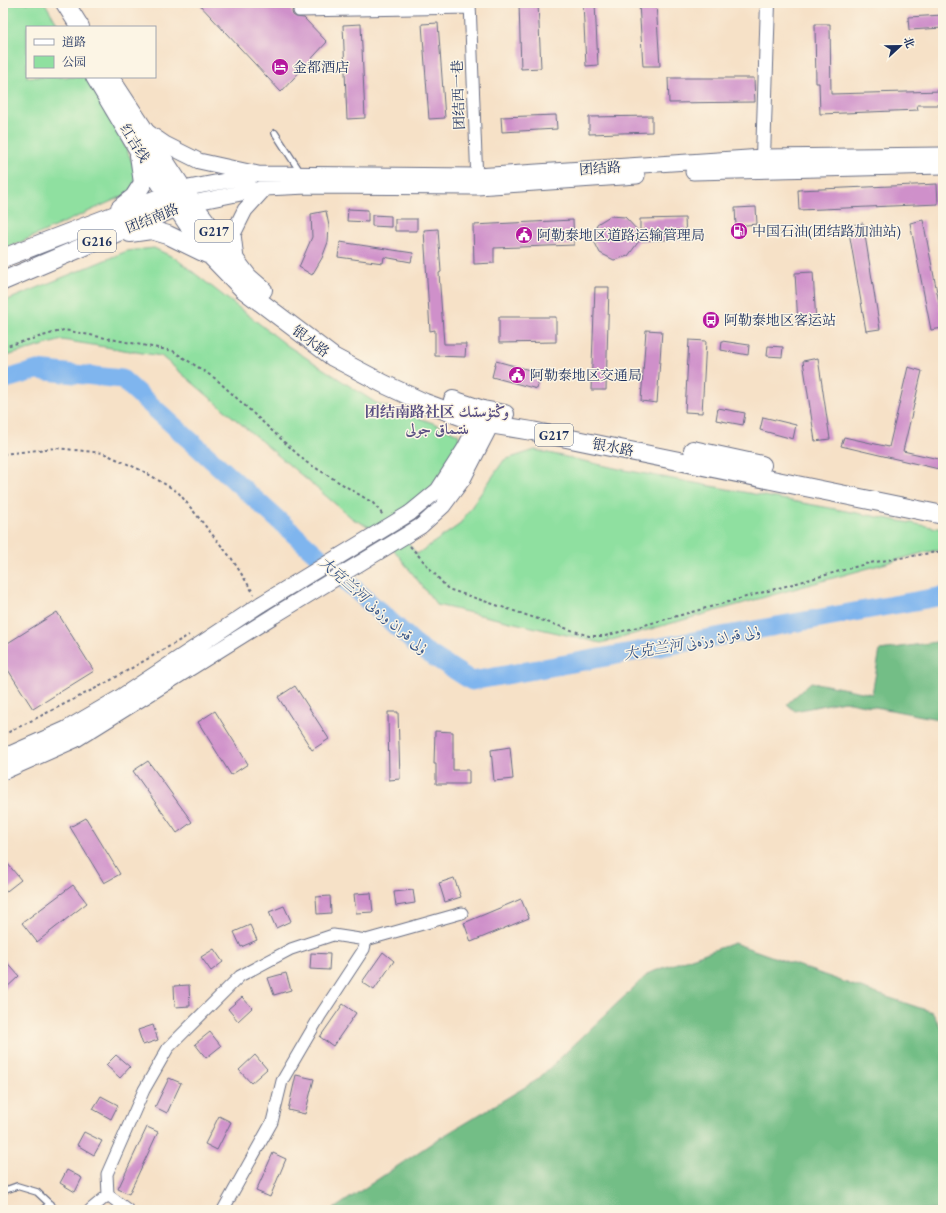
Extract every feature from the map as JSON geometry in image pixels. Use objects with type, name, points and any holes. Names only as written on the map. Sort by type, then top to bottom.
[{"type":"highway","points":[[52,3],[65,26]]},
{"type":"highway","points":[[65,3],[79,26]]},
{"type":"highway","name":"红吉线","points":[[96,78],[138,151],[180,198]]},
{"type":"highway","name":"红吉线","points":[[110,78],[142,128],[180,198]]},
{"type":"highway","points":[[110,216],[134,197],[143,183],[138,151]]},
{"type":"highway","name":"团结南路","points":[[3,258],[110,216],[180,198]]},
{"type":"highway","name":"团结南路","points":[[3,280],[107,237],[180,198]]},
{"type":"highway","name":"G217","points":[[180,198],[193,232],[210,255]]},
{"type":"highway","name":"G217","points":[[180,198],[236,259]]},
{"type":"highway","points":[[107,237],[151,230],[168,235],[210,255]]},
{"type":"highway","name":"银水路","points":[[210,255],[243,289],[333,357],[384,384],[425,402],[487,417],[532,431],[943,515]]},
{"type":"highway","name":"银水路","points":[[236,259],[248,277],[284,308],[334,345],[392,377],[487,417],[732,458],[943,504]]},
{"type":"main road","points":[[142,128],[165,144],[199,161],[258,174]]},
{"type":"main road","name":"团结路","points":[[180,198],[265,188],[477,181],[764,163],[943,155]]},
{"type":"main road","name":"团结路","points":[[764,163],[943,166]]},
{"type":"main road","name":"团结路","points":[[258,174],[477,181]]},
{"type":"main road","points":[[180,198],[258,174]]},
{"type":"main road","points":[[236,259],[233,234],[245,210],[265,188]]},
{"type":"main road","points":[[3,757],[66,729],[120,698],[261,604],[410,513],[438,490],[487,417]]},
{"type":"main road","points":[[3,772],[75,740],[421,526],[443,506],[463,479],[487,417]]},
{"type":"street","points":[[764,163],[768,3]]},
{"type":"street","points":[[299,11],[470,6]]},
{"type":"street","name":"团结西一巷","points":[[470,6],[477,181]]},
{"type":"street","points":[[108,1195],[108,1174],[144,1090],[168,1048],[240,976],[291,949],[333,935],[366,940],[462,913]]},
{"type":"street","points":[[223,1210],[272,1122],[282,1081],[320,1016],[364,948],[366,940]]},
{"type":"street","points":[[90,1210],[108,1195]]},
{"type":"street","points":[[108,1195],[128,1210]]},
{"type":"lane","points":[[275,133],[303,175]]},
{"type":"lane","points":[[3,1191],[17,1186],[37,1192],[56,1210]]},
{"type":"lane","points":[[42,1210],[50,1204]]},
{"type":"path","points":[[3,347],[64,330],[173,351],[216,379],[306,462],[372,503],[388,520]]},
{"type":"path","points":[[3,454],[56,448],[95,452],[103,453],[143,471],[178,492],[232,559],[261,604]]},
{"type":"path","points":[[408,543],[448,590],[589,636],[605,636],[869,563],[943,551]]},
{"type":"path","points":[[3,735],[104,684],[193,633]]},
{"type":"green space","points":[[3,3],[45,3],[58,26],[26,26],[26,78],[88,78],[126,148],[136,171],[134,191],[3,250]]},
{"type":"green space","points":[[154,248],[175,258],[288,346],[376,403],[433,423],[458,434],[460,444],[431,488],[390,521],[417,554],[459,525],[504,460],[535,450],[619,469],[943,529],[943,550],[926,552],[601,643],[437,605],[380,532],[353,519],[161,356],[62,340],[3,357],[3,302],[127,251]]},
{"type":"green space","points":[[943,641],[943,720],[844,701],[795,711],[787,704],[811,682],[872,694],[880,650]]},
{"type":"green space","points":[[734,943],[932,1012],[943,1031],[943,1210],[332,1210],[435,1141],[537,1080],[649,973]]},
{"type":"building","name":"金都酒店","points":[[198,3],[289,3],[293,7],[293,15],[304,18],[327,42],[281,92]]},
{"type":"building","points":[[519,3],[538,3],[541,68],[521,69]]},
{"type":"building","points":[[583,3],[595,3],[598,65],[586,66]]},
{"type":"building","points":[[656,3],[660,66],[643,66],[639,4]]},
{"type":"building","points":[[943,15],[943,28],[909,30],[908,17]]},
{"type":"building","points":[[438,23],[445,118],[429,119],[422,24]]},
{"type":"building","points":[[361,24],[365,118],[347,119],[343,25]]},
{"type":"building","points":[[815,24],[830,24],[831,94],[943,91],[943,105],[917,105],[918,110],[820,114],[819,83],[816,83]]},
{"type":"building","points":[[668,78],[754,78],[755,102],[669,103]]},
{"type":"building","points":[[556,115],[557,129],[502,132],[501,117]]},
{"type":"building","points":[[652,116],[652,132],[589,134],[589,117]]},
{"type":"building","points":[[937,184],[938,204],[799,210],[798,190]]},
{"type":"building","points":[[756,207],[757,224],[736,226],[735,208]]},
{"type":"building","points":[[348,209],[368,210],[368,222],[347,221]]},
{"type":"building","points":[[326,211],[329,226],[328,242],[322,258],[312,275],[299,267],[312,237],[311,214]]},
{"type":"building","points":[[372,215],[391,216],[391,227],[372,226]]},
{"type":"building","points":[[610,216],[625,217],[640,233],[640,219],[685,218],[686,239],[639,241],[628,256],[614,260],[600,253],[593,239],[597,224]]},
{"type":"building","points":[[395,219],[417,219],[417,231],[395,231]]},
{"type":"building","name":"阿勒泰地区道路运输管理局","points":[[573,220],[574,245],[494,248],[494,263],[474,264],[473,225]]},
{"type":"building","points":[[923,220],[943,323],[943,328],[931,330],[910,223]]},
{"type":"building","points":[[863,223],[880,329],[866,331],[848,226]]},
{"type":"building","points":[[438,229],[441,272],[439,273],[444,344],[466,344],[465,357],[435,356],[435,330],[430,331],[424,230]]},
{"type":"building","points":[[340,242],[413,253],[411,262],[384,257],[383,263],[338,257]]},
{"type":"building","points":[[813,272],[816,323],[798,324],[795,273]]},
{"type":"building","points":[[595,287],[609,287],[606,390],[591,390]]},
{"type":"building","points":[[499,317],[556,317],[556,342],[499,343]]},
{"type":"building","points":[[646,330],[662,331],[657,403],[641,401]]},
{"type":"building","points":[[689,340],[706,341],[702,413],[685,412]]},
{"type":"building","points":[[722,341],[749,345],[748,355],[721,350]]},
{"type":"building","points":[[768,346],[783,347],[782,357],[767,356]]},
{"type":"building","points":[[818,358],[830,439],[815,441],[803,361]]},
{"type":"building","name":"阿勒泰地区交通局","points":[[496,361],[541,373],[537,389],[492,377]]},
{"type":"building","points":[[908,367],[922,371],[903,451],[943,460],[943,470],[841,446],[844,437],[889,447]]},
{"type":"building","points":[[718,408],[745,413],[743,425],[716,420]]},
{"type":"building","points":[[763,417],[796,425],[793,439],[760,430]]},
{"type":"building","points":[[57,612],[94,671],[33,709],[3,662],[3,646]]},
{"type":"building","points":[[295,686],[329,739],[312,750],[278,697]]},
{"type":"building","points":[[215,711],[248,764],[231,775],[198,722]]},
{"type":"building","points":[[388,712],[398,712],[400,779],[389,780]]},
{"type":"building","points":[[435,731],[453,732],[453,770],[469,770],[469,784],[436,784],[436,764],[434,764]]},
{"type":"building","points":[[510,747],[513,779],[494,781],[491,750]]},
{"type":"building","points":[[148,761],[192,822],[177,833],[133,771]]},
{"type":"building","points":[[86,818],[120,874],[104,883],[70,827]]},
{"type":"building","points":[[3,858],[21,880],[3,894]]},
{"type":"building","points":[[454,878],[461,897],[445,902],[439,883]]},
{"type":"building","points":[[73,885],[87,903],[37,942],[22,923]]},
{"type":"building","points":[[413,890],[415,903],[396,906],[394,892]]},
{"type":"building","points":[[371,893],[373,912],[356,913],[354,894]]},
{"type":"building","points":[[330,896],[331,913],[317,914],[316,897]]},
{"type":"building","points":[[521,899],[529,918],[471,942],[464,923]]},
{"type":"building","points":[[284,906],[291,921],[276,928],[269,912]]},
{"type":"building","points":[[250,925],[257,940],[241,947],[234,932]]},
{"type":"building","points":[[214,949],[223,962],[211,971],[201,957]]},
{"type":"building","points":[[383,952],[394,961],[374,990],[362,982]]},
{"type":"building","points":[[311,953],[330,954],[329,970],[310,969]]},
{"type":"building","points":[[3,958],[19,976],[3,991]]},
{"type":"building","points":[[286,973],[291,990],[274,995],[268,978]]},
{"type":"building","points":[[189,985],[190,1006],[175,1007],[174,986]]},
{"type":"building","points":[[242,997],[252,1008],[238,1021],[228,1009]]},
{"type":"building","points":[[343,1004],[356,1013],[333,1046],[320,1037]]},
{"type":"building","points":[[153,1025],[158,1040],[143,1045],[138,1030]]},
{"type":"building","points":[[210,1032],[221,1046],[206,1058],[195,1044]]},
{"type":"building","points":[[116,1055],[130,1067],[120,1078],[106,1065]]},
{"type":"building","points":[[255,1055],[267,1069],[251,1083],[239,1070]]},
{"type":"building","points":[[296,1075],[314,1079],[305,1114],[288,1110]]},
{"type":"building","points":[[169,1078],[181,1083],[167,1113],[155,1107]]},
{"type":"building","points":[[101,1096],[118,1105],[111,1119],[93,1109]]},
{"type":"building","points":[[219,1116],[231,1122],[217,1150],[205,1144]]},
{"type":"building","points":[[147,1127],[158,1132],[129,1194],[118,1189]]},
{"type":"building","points":[[84,1132],[102,1141],[94,1155],[77,1145]]},
{"type":"building","points":[[273,1153],[286,1159],[270,1197],[256,1191]]},
{"type":"building","points":[[67,1170],[82,1178],[75,1192],[60,1183]]},
{"type":"waterway","name":"大克兰河 ۇلى قىران وزەنى","points":[[3,380],[37,370],[122,379],[420,648],[472,681],[943,596]]},
{"type":"place","name":"金都酒店","points":[[280,67]]},
{"type":"place","name":"中国石油(团结路加油站)","points":[[739,231]]},
{"type":"place","name":"阿勒泰地区道路运输管理局","points":[[524,235]]},
{"type":"place","name":"阿勒泰地区客运站","points":[[711,320]]},
{"type":"place","name":"阿勒泰地区交通局","points":[[517,375]]},
{"type":"district","name":"团结南路社区 وڭتۇستىك ىنتىماق جولى","points":[[437,420]]}]
